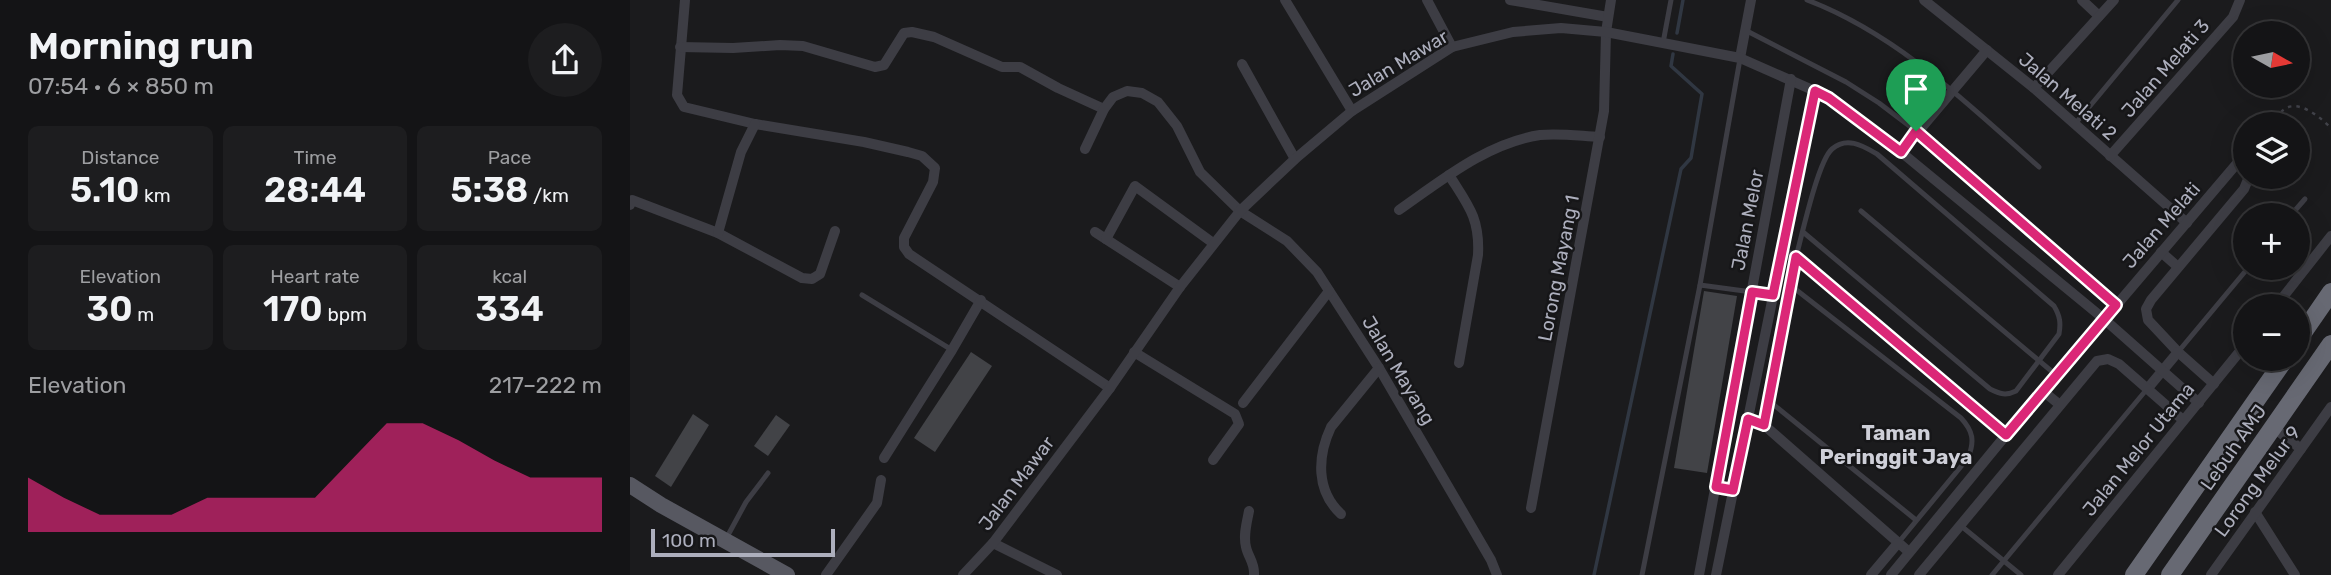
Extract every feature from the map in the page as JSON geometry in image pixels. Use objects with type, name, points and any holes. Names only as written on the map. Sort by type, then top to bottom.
[{"type":"highway","points":[[2310,323],[2331,292]]},
{"type":"highway","name":"Lebuh AMJ","points":[[2170,575],[2331,344]]},
{"type":"highway","name":"Lebuh AMJ","points":[[2134,575],[2277,371]]},
{"type":"main road","points":[[630,485],[779,573]]},
{"type":"street","points":[[685,0],[677,95],[684,107],[755,124],[864,142],[922,156],[935,168],[933,182],[904,238],[904,247],[909,254],[1110,388]]},
{"type":"street","points":[[1285,0],[1352,111]]},
{"type":"street","points":[[1427,0],[1452,47]]},
{"type":"street","points":[[1510,0],[1608,18]]},
{"type":"street","name":"Lorong Mayang 1","points":[[1531,508],[1600,138],[1606,85],[1606,32],[1611,0]]},
{"type":"street","points":[[1740,58],[1751,0]]},
{"type":"street","name":"Jalan Melati 2","points":[[1924,0],[2034,88],[2187,223]]},
{"type":"street","points":[[2082,0],[2099,16]]},
{"type":"street","points":[[2034,88],[2114,0]]},
{"type":"street","name":"Jalan Melati 3","points":[[2110,156],[2233,17],[2240,0]]},
{"type":"street","points":[[1561,29],[1564,11]]},
{"type":"street","name":"Jalan Mawar","points":[[963,575],[993,543],[1110,388],[1180,287],[1240,211],[1295,159],[1352,111],[1452,47],[1513,32],[1561,29],[1606,32],[1740,58],[1829,98],[1901,152],[2104,319],[2199,403]]},
{"type":"street","points":[[680,47],[803,46],[875,67],[884,65],[904,33],[934,37],[1002,67],[1020,67],[1104,109],[1085,149]]},
{"type":"street","points":[[1901,152],[1987,50]]},
{"type":"street","points":[[1242,64],[1295,159]]},
{"type":"street","name":"Jalan Melor","points":[[1699,575],[1791,79]]},
{"type":"street","name":"Jalan Mayang","points":[[1104,109],[1113,97],[1127,91],[1142,93],[1158,102],[1177,126],[1200,172],[1240,211],[1287,241],[1303,256],[1379,368],[1492,560],[1497,575]]},
{"type":"street","points":[[1716,575],[1815,91]]},
{"type":"street","points":[[718,233],[741,152],[755,124]]},
{"type":"street","points":[[1399,211],[1483,154],[1514,141],[1541,135],[1600,138]]},
{"type":"street","name":"Jalan Melati","points":[[1891,575],[2042,391],[2233,171]]},
{"type":"street","points":[[1449,175],[1472,212],[1479,239],[1459,363]]},
{"type":"street","points":[[1106,239],[1135,186],[1213,243]]},
{"type":"street","points":[[2214,384],[2148,320],[2146,310],[2151,300],[2244,189]]},
{"type":"street","points":[[631,201],[718,233],[802,278],[812,279],[820,274],[835,231]]},
{"type":"street","points":[[1095,232],[1180,287]]},
{"type":"street","points":[[2285,294],[2331,236]]},
{"type":"street","points":[[2161,252],[2178,267]]},
{"type":"street","points":[[1782,253],[1796,257],[2006,435]]},
{"type":"street","points":[[1764,425],[1796,257]]},
{"type":"street","points":[[1243,403],[1329,291]]},
{"type":"street","points":[[1752,292],[1773,295]]},
{"type":"street","points":[[884,458],[981,300]]},
{"type":"street","points":[[1134,352],[1236,414],[1239,424],[1213,460]]},
{"type":"street","points":[[2148,388],[2178,352]]},
{"type":"street","points":[[1919,575],[2097,361],[2108,359],[2119,364],[2183,420]]},
{"type":"street","name":"Jalan Melor Utama","points":[[2058,575],[2233,360]]},
{"type":"street","points":[[1341,514],[1330,504],[1323,491],[1321,473],[1326,438],[1331,427],[1379,368]]},
{"type":"street","points":[[2042,391],[2060,405]]},
{"type":"street","name":"Lorong Melur 9","points":[[2211,575],[2331,407]]},
{"type":"street","points":[[1748,419],[1764,425],[1909,552]]},
{"type":"street","points":[[2273,427],[2301,449]]},
{"type":"street","points":[[826,575],[877,503],[881,480]]},
{"type":"street","points":[[1716,487],[1733,490]]},
{"type":"street","points":[[1249,510],[1245,537],[1254,575]]},
{"type":"street","points":[[1944,512],[1960,525]]},
{"type":"street","points":[[2255,512],[2295,575]]},
{"type":"street","points":[[993,543],[1057,575]]},
{"type":"street","points":[[1871,575],[1898,543]]},
{"type":"lane","points":[[1663,43],[1671,0]]},
{"type":"lane","points":[[1807,0],[1909,56],[2039,167]]},
{"type":"lane","points":[[2075,124],[2178,0]]},
{"type":"lane","points":[[1745,30],[1846,82],[1879,103],[1916,131],[2116,305]]},
{"type":"lane","points":[[1642,575],[1700,285],[1740,58]]},
{"type":"lane","points":[[1796,257],[1803,232],[1824,162],[1832,149],[1843,143],[1855,143],[1877,154],[2054,306],[2059,313],[2061,324],[2059,334],[2016,391],[2007,395],[1990,389],[1803,232]]},
{"type":"lane","points":[[2302,203],[2305,199]]},
{"type":"lane","points":[[1861,211],[2056,375]]},
{"type":"lane","points":[[2178,352],[2238,280]]},
{"type":"lane","points":[[1700,285],[1752,292]]},
{"type":"lane","points":[[1790,285],[1968,426],[1973,436],[1973,446],[1968,458],[1898,543]]},
{"type":"lane","points":[[862,295],[952,350]]},
{"type":"lane","points":[[1993,575],[2148,388]]},
{"type":"lane","points":[[1769,401],[1916,520]]},
{"type":"lane","points":[[726,540],[746,502],[768,473]]},
{"type":"lane","points":[[1960,525],[2021,575]]},
{"type":"path","points":[[2281,112],[2286,107],[2295,106],[2313,112],[2331,128]]},
{"type":"building","points":[[1704,291],[1737,296],[1707,473],[1674,468]]},
{"type":"building","points":[[971,352],[992,366],[935,452],[914,438]]},
{"type":"building","points":[[693,414],[709,425],[671,487],[655,476]]},
{"type":"building","points":[[776,415],[790,425],[768,456],[754,446]]},
{"type":"waterway","points":[[1677,33],[1683,0]]},
{"type":"waterway","points":[[1594,575],[1681,169],[1691,158],[1702,94],[1671,66],[1673,54]]},
{"type":"district","name":"Taman Peringgit Jaya","points":[[1896,445]]},
{"type":"route","points":[[1815,91],[1829,98],[1901,152],[1916,131],[2116,305],[2006,435],[1796,257],[1764,425],[1748,419],[1733,490],[1716,487],[1752,292],[1773,295],[1815,91]]}]
